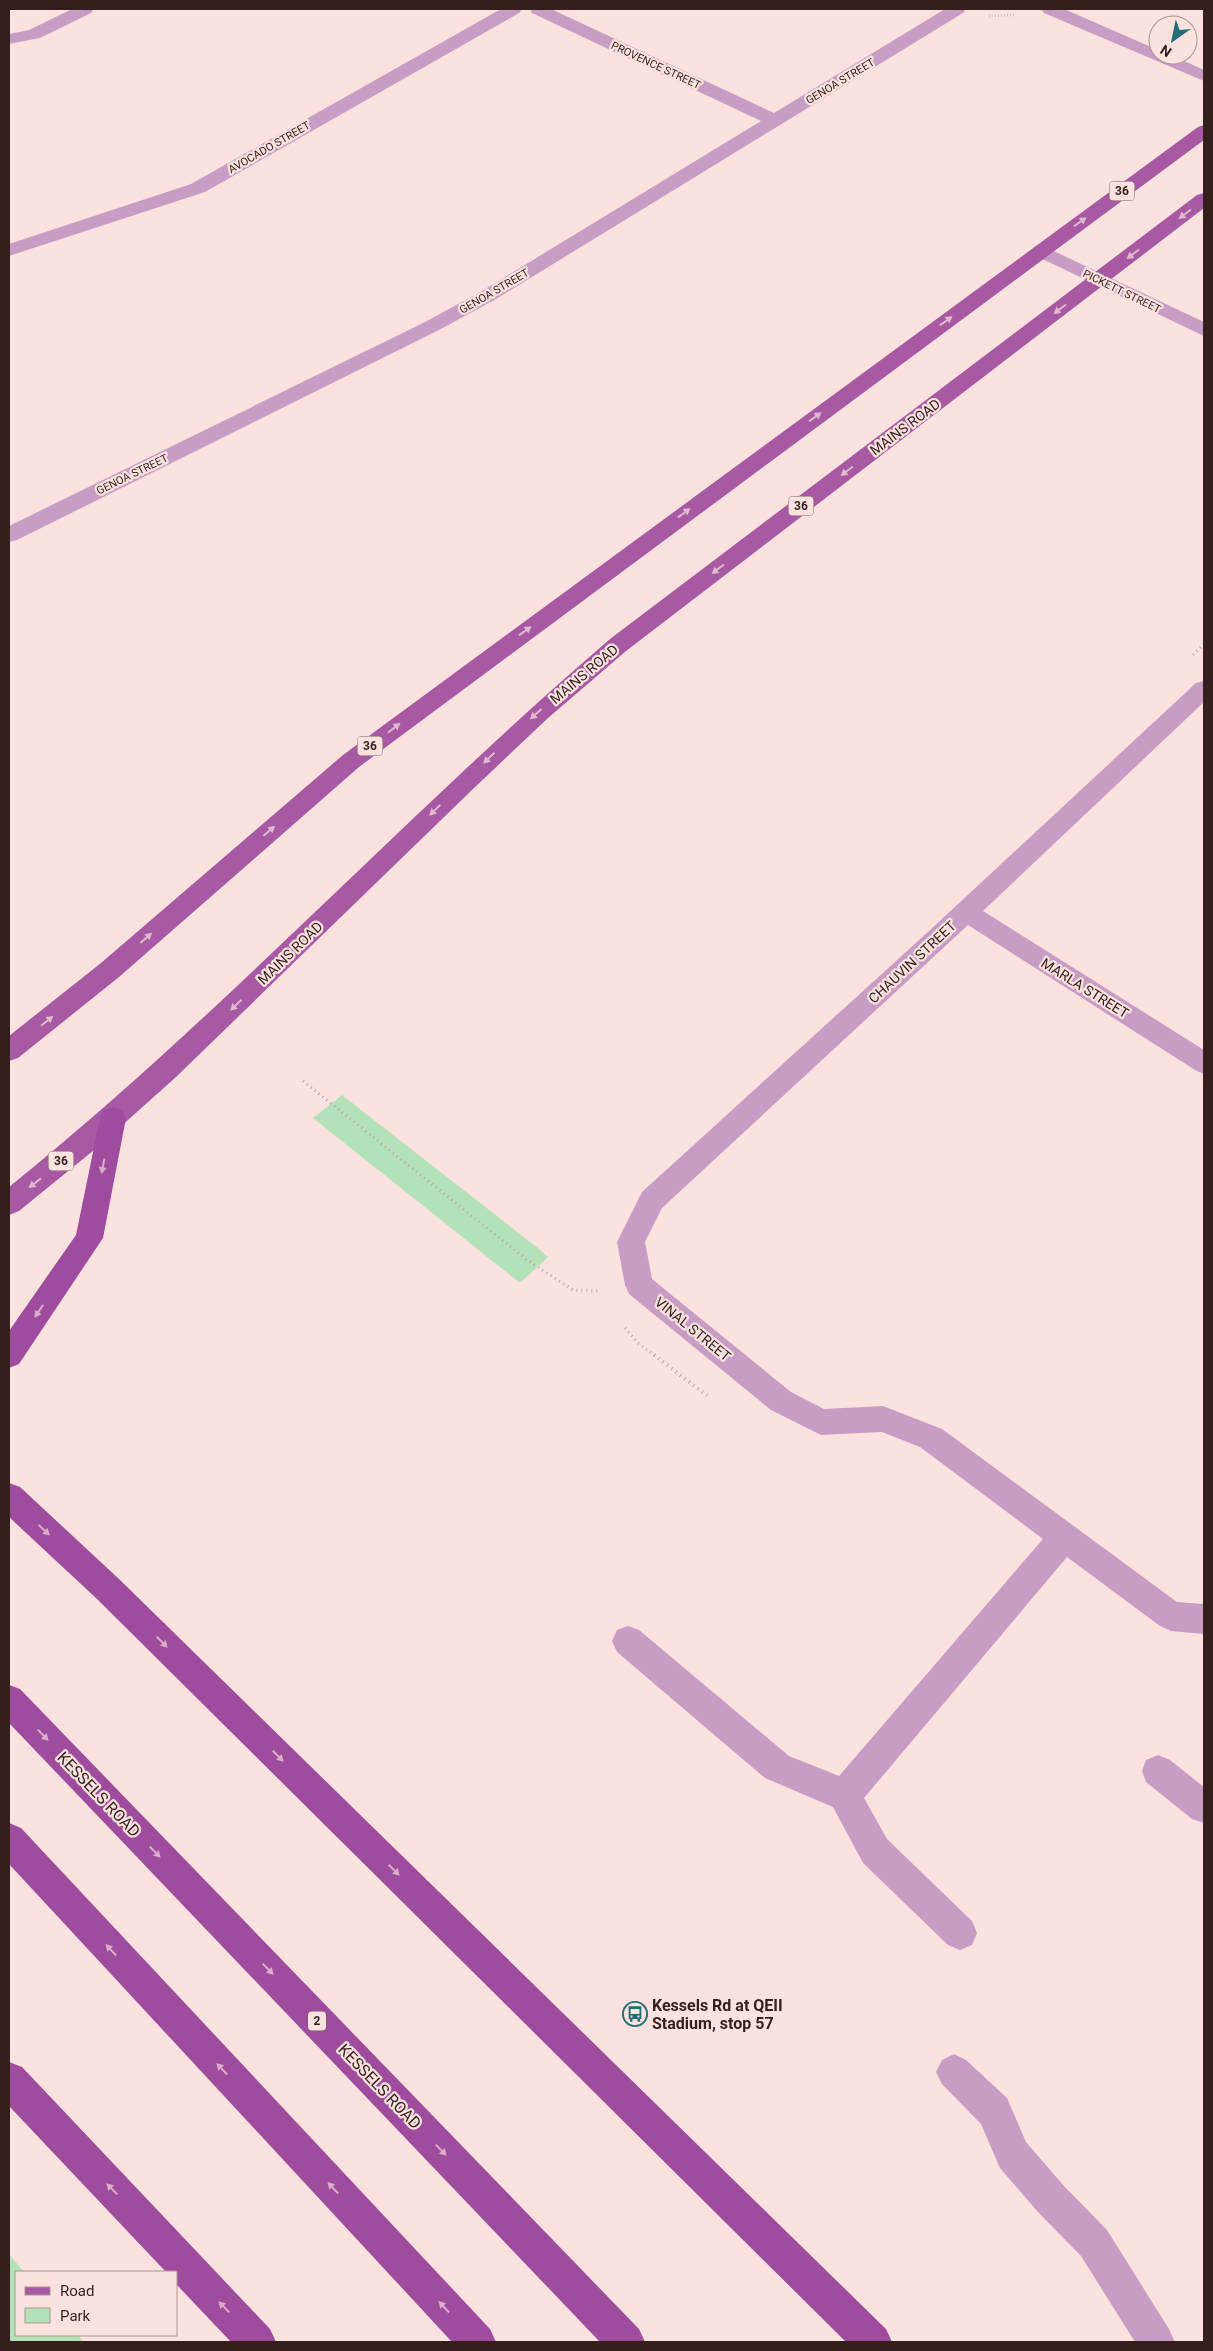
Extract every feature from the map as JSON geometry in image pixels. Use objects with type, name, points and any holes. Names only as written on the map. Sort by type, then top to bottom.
[{"type":"highway","points":[[9,1355],[89,1238],[113,1118]]},
{"type":"highway","points":[[9,1496],[108,1588],[873,2342]]},
{"type":"highway","name":"KESSELS ROAD","points":[[9,1700],[626,2342]]},
{"type":"highway","points":[[9,1840],[477,2342]]},
{"type":"highway","points":[[9,2080],[257,2342]]},
{"type":"main road","name":"36","points":[[9,1051],[110,970],[351,760],[1204,131]]},
{"type":"main road","name":"MAINS ROAD","points":[[9,1203],[113,1118],[217,1023],[508,739],[564,689],[618,645],[1204,199]]},
{"type":"street","points":[[9,39],[34,34],[85,9]]},
{"type":"street","name":"AVOCADO STREET","points":[[9,250],[198,188],[513,9]]},
{"type":"street","name":"PROVENCE STREET","points":[[538,9],[774,120]]},
{"type":"street","name":"GENOA STREET","points":[[9,535],[448,317],[497,290],[958,9]]},
{"type":"street","points":[[1050,9],[1204,76]]},
{"type":"street","name":"PICKETT STREET","points":[[1040,251],[1204,330]]},
{"type":"street","name":"CHAUVIN STREET","points":[[630,1242],[652,1200],[966,912],[1204,688]]},
{"type":"street","name":"MARLA STREET","points":[[966,912],[1204,1063]]},
{"type":"street","name":"VINAL STREET","points":[[630,1242],[639,1285],[781,1401],[821,1422],[883,1419],[932,1438],[1171,1616],[1204,1619]]},
{"type":"street","points":[[845,1795],[1064,1537]]},
{"type":"street","points":[[628,1642],[777,1767],[845,1795],[875,1851],[960,1934]]},
{"type":"street","points":[[1158,1771],[1204,1807]]},
{"type":"street","points":[[954,2072],[994,2111],[1013,2155],[1050,2198],[1094,2243],[1156,2342]]},
{"type":"path","points":[[303,1081],[527,1260],[572,1290],[599,1291]]},
{"type":"green space","points":[[342,1095],[548,1257],[520,1283],[313,1118]]},
{"type":"green space","points":[[9,2254],[23,2271],[15,2271],[15,2336],[79,2336],[84,2342],[9,2342]]},
{"type":"place","name":"Kessels Rd at QEII Stadium, stop 57","points":[[635,2014]]}]
